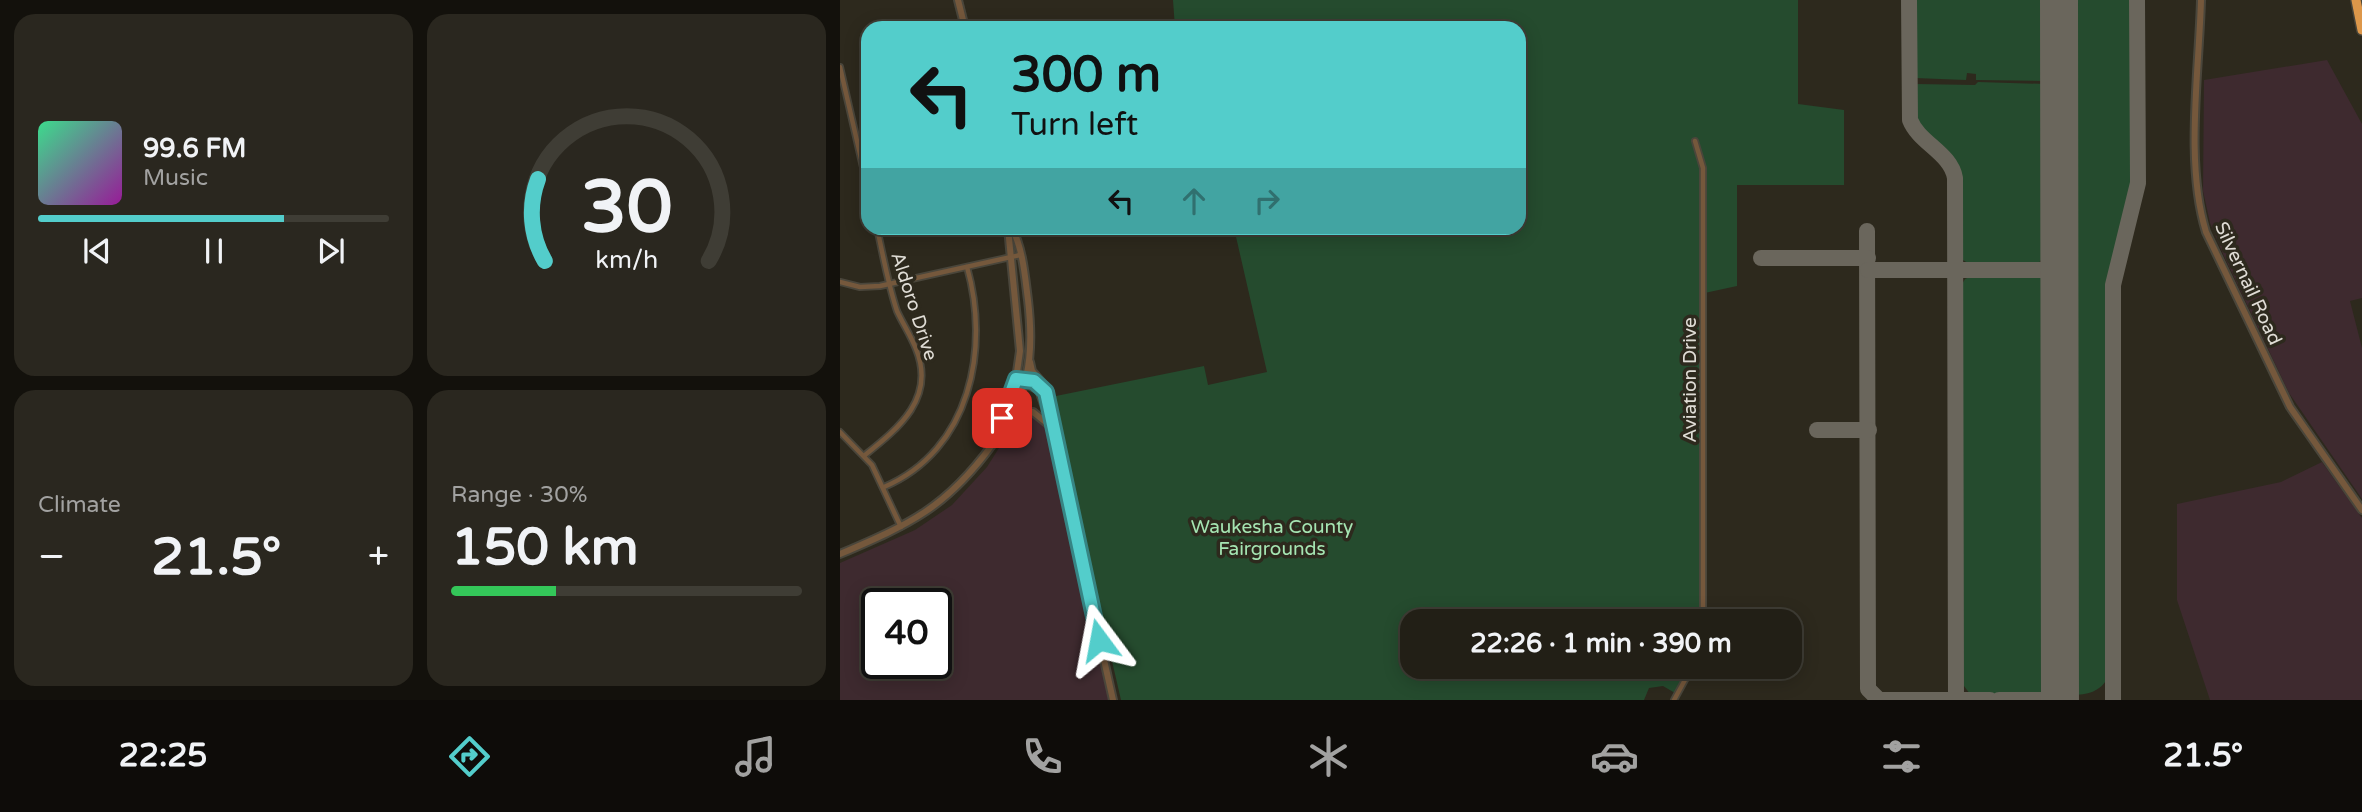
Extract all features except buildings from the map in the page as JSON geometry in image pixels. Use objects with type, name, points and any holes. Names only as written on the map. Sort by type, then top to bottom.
[{"type":"highway","points":[[2356,0],[2362,30]]},
{"type":"street","points":[[958,0],[962,21]]},
{"type":"street","name":"Silvernail Road","points":[[2201,0],[2195,169],[2199,206],[2206,232],[2290,407],[2362,510]]},
{"type":"street","points":[[840,67],[861,158]]},
{"type":"street","name":"Aviation Drive","points":[[1695,141],[1703,168],[1703,609]]},
{"type":"street","name":"Aldoro Drive","points":[[865,455],[908,418],[921,389],[920,360],[901,320],[879,235]]},
{"type":"street","points":[[991,446],[1016,379],[1020,330],[1010,257],[1010,235]]},
{"type":"street","points":[[840,555],[902,527],[947,498],[970,475],[1012,419],[1025,381],[1029,358],[1028,304],[1020,255],[1013,235]]},
{"type":"street","points":[[840,282],[860,287],[890,285],[1020,255]]},
{"type":"street","points":[[884,487],[908,472],[936,447],[953,424],[970,389],[977,357],[978,325],[967,267]]},
{"type":"street","points":[[1029,358],[1032,370],[1043,382],[1046,392],[1113,700]]},
{"type":"street","points":[[1016,379],[1038,383],[1046,392]]},
{"type":"street","points":[[1025,381],[1039,390],[1052,428]]},
{"type":"street","points":[[1012,419],[1032,412],[1052,428]]},
{"type":"street","points":[[840,432],[865,455],[884,487],[902,527]]},
{"type":"street","points":[[1674,700],[1685,679]]},
{"type":"shaded area","points":[[2327,60],[2362,124],[2362,298],[2350,301],[2362,348],[2362,499],[2289,393],[2223,254],[2210,223],[2203,191],[2204,80]]},
{"type":"shaded area","points":[[1032,414],[1046,427],[1109,700],[840,700],[840,563],[915,530],[952,505],[987,467],[1016,421]]},
{"type":"shaded area","points":[[2322,462],[2362,518],[2362,700],[2210,700],[2177,600],[2177,504],[2281,482]]},
{"type":"green space","name":"Waukesha County Fairgrounds","points":[[1173,0],[1798,0],[1798,104],[1844,110],[1844,185],[1737,185],[1737,286],[1700,294],[1700,609],[1400,609],[1400,679],[1683,679],[1675,693],[1663,686],[1649,688],[1644,700],[1121,700],[1051,397],[1204,366],[1208,385],[1267,372],[1236,235],[1526,235],[1526,21],[1174,21]]},
{"type":"green space","points":[[1915,0],[2046,0],[2046,81],[1976,80],[1976,74],[1967,73],[1966,80],[1915,78]]},
{"type":"green space","points":[[2072,0],[2132,0],[2132,189],[2112,259],[2108,288],[2108,677],[2093,692],[2073,695]]},
{"type":"green space","points":[[1978,82],[2046,84],[2046,253],[2038,264],[1971,265],[1963,260],[1959,168],[1915,121],[1915,84],[1975,85]]},
{"type":"green space","points":[[1974,275],[2034,275],[2042,278],[2047,287],[2047,683],[2041,692],[2034,695],[1970,694],[1961,682],[1960,288],[1965,279]]},
{"type":"taxiway","points":[[1909,0],[1910,120],[1920,135],[1948,162],[1955,178],[1956,700]]},
{"type":"taxiway","points":[[2113,700],[2113,285],[2138,183],[2137,0]]},
{"type":"taxiway","points":[[1867,231],[1868,689],[1879,700],[1990,700]]},
{"type":"taxiway","points":[[1761,258],[1868,258]]},
{"type":"taxiway","points":[[1868,270],[2059,270]]},
{"type":"taxiway","points":[[1817,430],[1869,430]]},
{"type":"taxiway","points":[[1999,700],[2060,700]]},
{"type":"runway","points":[[2059,0],[2060,700]]},
{"type":"route","points":[[1002,418],[1016,379],[1034,381],[1046,392],[1099,640]]}]
